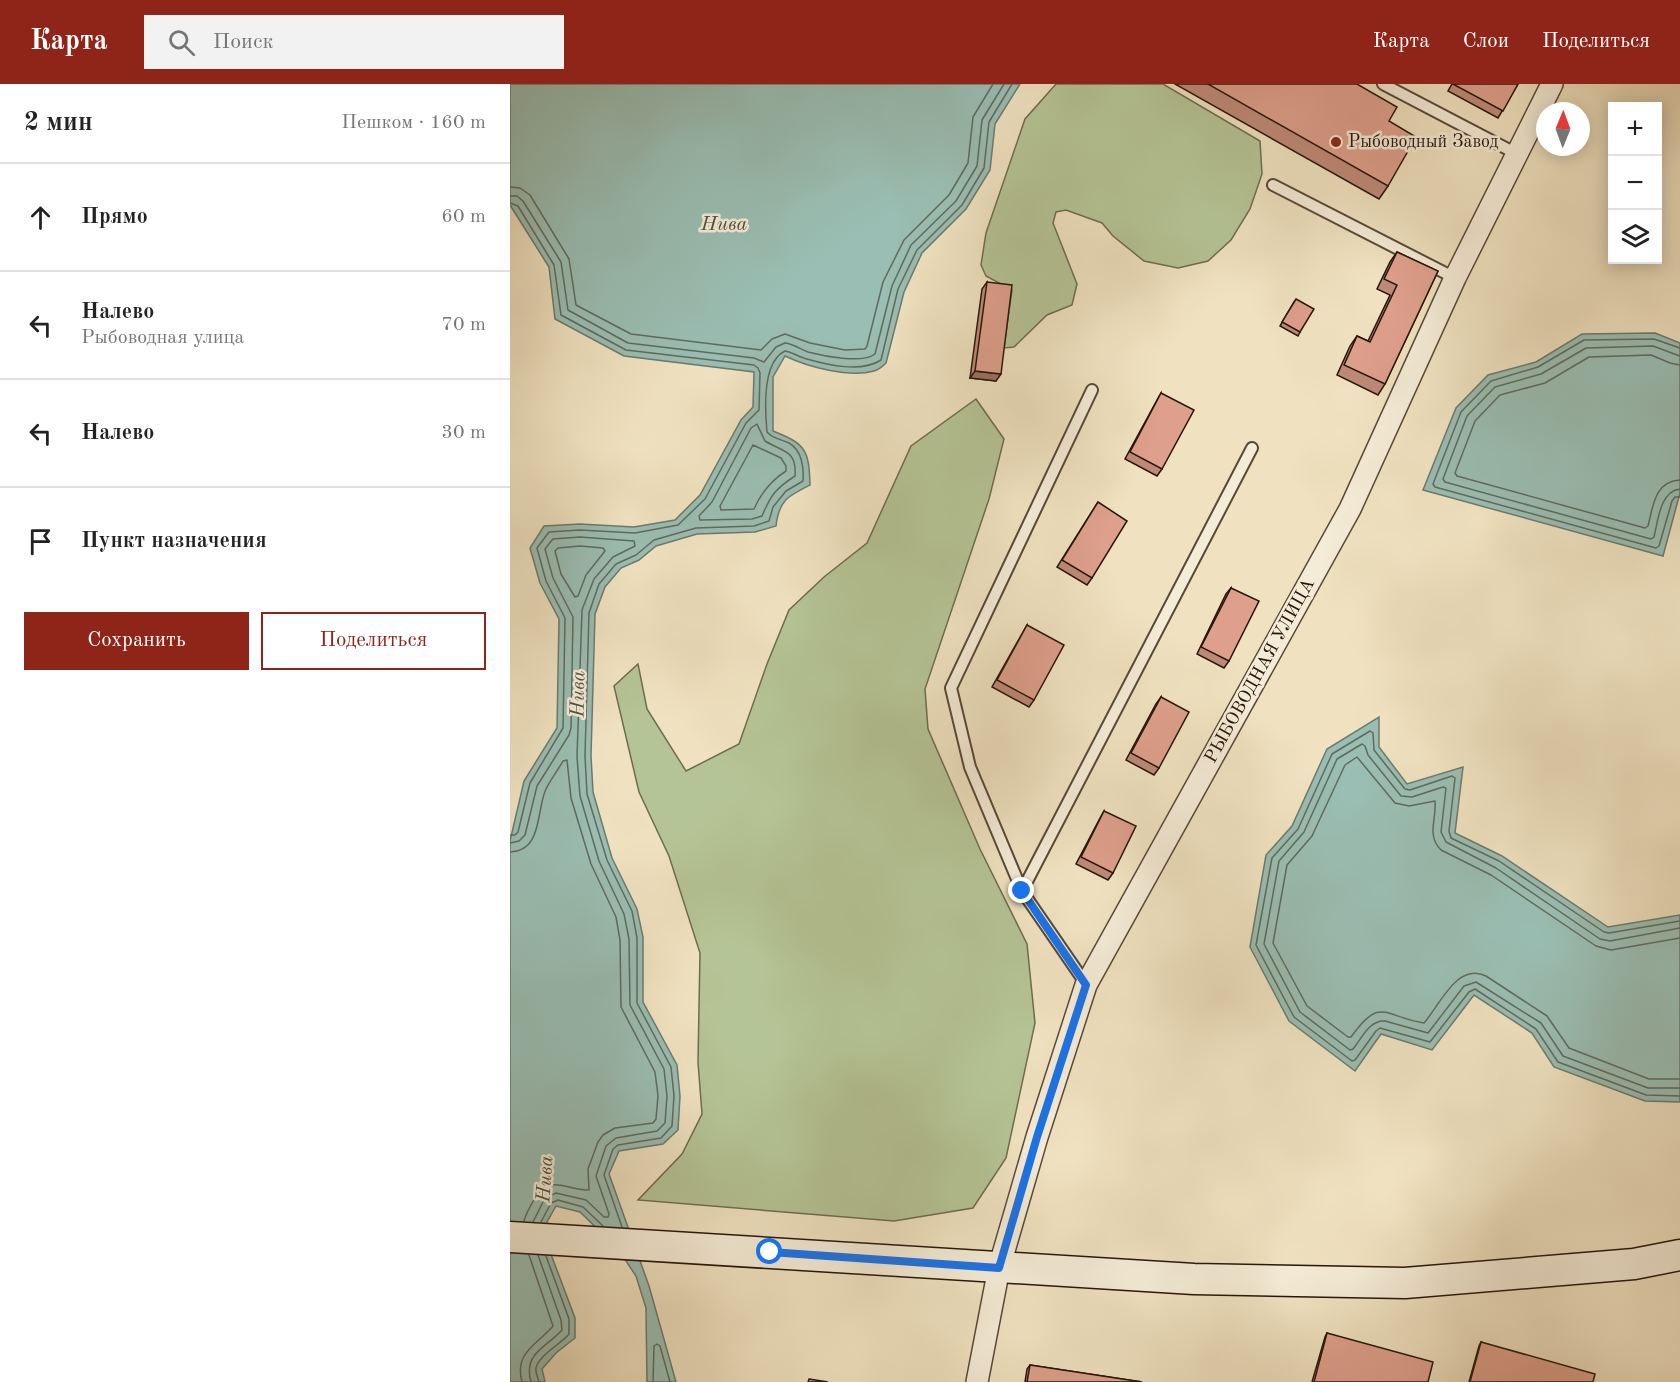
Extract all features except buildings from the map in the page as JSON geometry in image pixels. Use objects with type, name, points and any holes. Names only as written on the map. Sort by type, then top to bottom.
[{"type":"main road","points":[[510,1237],[1194,1279],[1405,1283],[1634,1264],[1680,1255]]},
{"type":"street","name":"РЫБОВОДНАЯ УЛИЦА","points":[[977,1382],[999,1268],[1037,1137],[1086,985],[1350,509],[1455,278],[1552,84]]},
{"type":"lane","points":[[1383,84],[1517,154]]},
{"type":"lane","points":[[1273,185],[1455,278]]},
{"type":"lane","points":[[1086,985],[1022,891],[970,767],[951,688],[1092,390]]},
{"type":"lane","points":[[1022,891],[1252,448]]},
{"type":"green space","points":[[1056,84],[1163,84],[1260,141],[1262,174],[1250,209],[1231,240],[1208,261],[1178,268],[1144,261],[1113,236],[1102,223],[1066,210],[1056,212],[1053,223],[1077,284],[1072,305],[1047,315],[1014,347],[1004,348],[1012,290],[986,276],[981,265],[986,233],[1025,119]]},
{"type":"green space","points":[[976,399],[1004,439],[989,499],[925,689],[928,729],[980,849],[1027,944],[1035,1023],[1006,1158],[973,1208],[894,1221],[638,1200],[682,1154],[702,1114],[698,1062],[700,953],[669,856],[639,792],[614,686],[638,664],[647,709],[686,771],[739,744],[789,610],[824,577],[867,543],[911,446]]},
{"type":"water","name":"Нива","points":[[510,84],[1020,84],[995,124],[990,170],[966,209],[922,253],[904,292],[886,363],[874,371],[853,373],[805,364],[785,356],[773,377],[773,431],[793,440],[804,450],[807,456],[810,485],[786,500],[779,510],[776,526],[755,532],[697,534],[656,546],[639,560],[621,568],[605,587],[595,614],[591,756],[593,792],[612,858],[637,909],[643,937],[643,1002],[677,1065],[680,1096],[678,1130],[663,1144],[619,1151],[609,1174],[649,1286],[676,1382],[647,1382],[646,1308],[636,1276],[618,1249],[580,1212],[556,1206],[547,1222],[552,1257],[575,1318],[575,1338],[556,1353],[542,1369],[545,1382],[510,1382],[510,841],[524,781],[557,728],[559,619],[540,583],[530,548],[544,526],[580,524],[634,527],[675,520],[700,495],[741,420],[753,407],[754,372],[624,356],[555,319],[549,267],[510,205]]},
{"type":"water","points":[[1655,333],[1680,343],[1680,493],[1663,556],[1423,490],[1456,408],[1488,375],[1536,362],[1582,334]]},
{"type":"water","points":[[1379,717],[1379,747],[1407,784],[1463,767],[1455,833],[1502,856],[1608,927],[1680,915],[1680,1102],[1645,1101],[1554,1067],[1532,1033],[1474,995],[1432,1050],[1381,1034],[1355,1071],[1289,1021],[1250,947],[1266,855],[1292,826],[1327,749]]},
{"type":"place","name":"Рыбоводный Завод","points":[[1336,142]]},
{"type":"route","points":[[770,1252],[999,1268],[1037,1137],[1086,985],[1022,891]]}]
